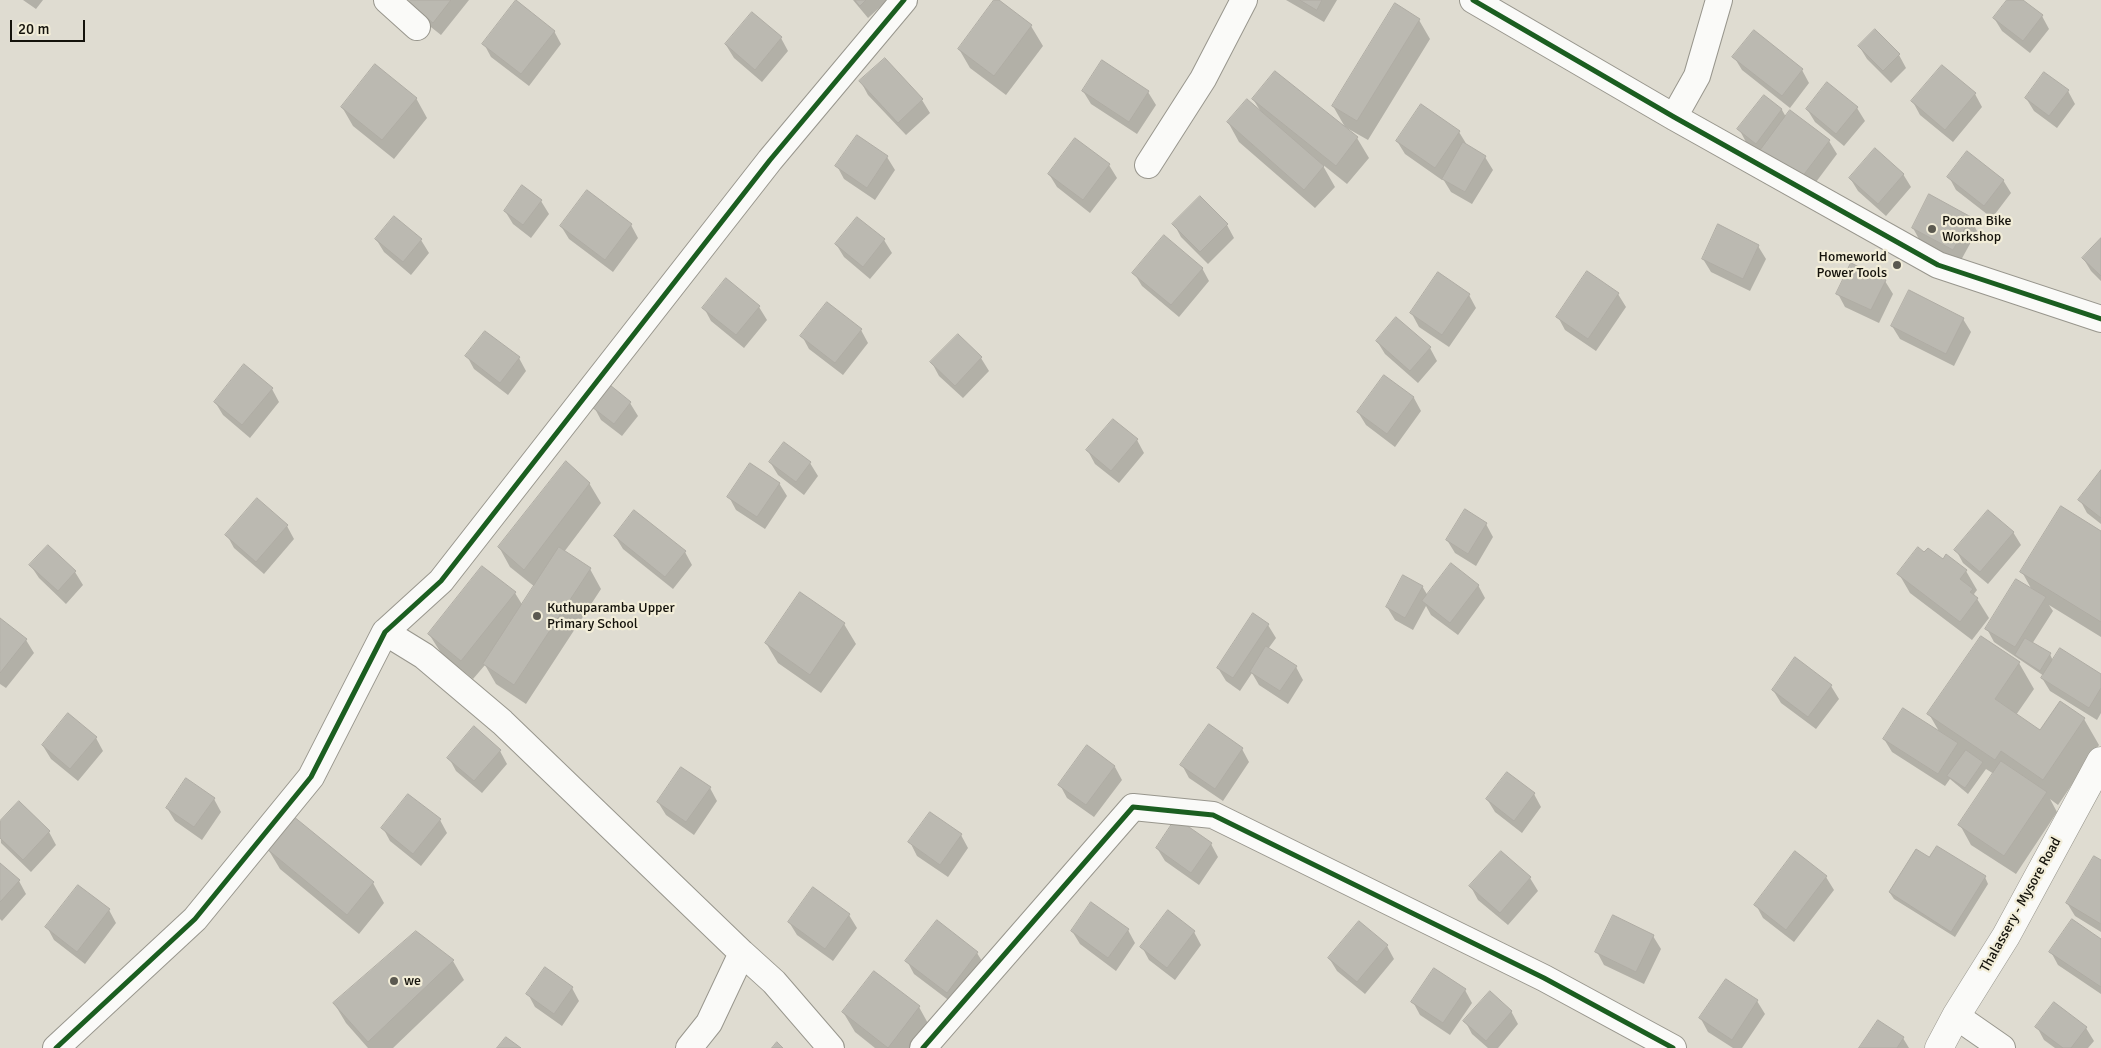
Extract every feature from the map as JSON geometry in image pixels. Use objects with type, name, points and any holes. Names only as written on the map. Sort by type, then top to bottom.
[{"type":"main road","name":"Thalassery - Mysore Road","points":[[1939,1048],[1956,1016],[2006,936],[2101,761]]},
{"type":"street","points":[[387,0],[418,27]]},
{"type":"street","points":[[56,1048],[195,919],[310,777],[385,632],[441,581],[770,160],[904,0]]},
{"type":"street","points":[[1148,165],[1202,79],[1244,0]]},
{"type":"street","points":[[1473,0],[1674,117],[1938,265],[2101,319]]},
{"type":"street","points":[[1674,117],[1697,76],[1719,0]]},
{"type":"street","points":[[385,632],[424,656],[502,722],[774,982],[831,1048]]},
{"type":"street","points":[[923,1048],[1133,807],[1213,815],[1544,978],[1673,1048]]},
{"type":"street","points":[[689,1048],[710,1023],[742,953]]},
{"type":"street","points":[[1956,1016],[2002,1048]]},
{"type":"building","points":[[410,0],[451,0],[433,23],[408,2]]},
{"type":"building","points":[[516,0],[555,31],[521,74],[482,44]]},
{"type":"building","points":[[855,0],[866,0],[860,6]]},
{"type":"building","points":[[994,0],[999,0],[1032,25],[994,76],[958,49]]},
{"type":"building","points":[[1300,0],[1322,0],[1317,10]]},
{"type":"building","points":[[2007,0],[2023,0],[2043,15],[2023,41],[1993,18]]},
{"type":"building","points":[[1395,3],[1420,19],[1357,121],[1332,106]]},
{"type":"building","points":[[752,12],[782,37],[755,70],[725,44]]},
{"type":"building","points":[[1875,29],[1900,54],[1883,71],[1858,46]]},
{"type":"building","points":[[1754,30],[1803,69],[1782,96],[1732,57]]},
{"type":"building","points":[[885,58],[923,99],[898,123],[859,81]]},
{"type":"building","points":[[1102,60],[1149,91],[1129,122],[1082,91]]},
{"type":"building","points":[[375,64],[417,98],[382,140],[341,107]]},
{"type":"building","points":[[1942,65],[1976,93],[1945,130],[1911,101]]},
{"type":"building","points":[[1275,71],[1358,137],[1336,166],[1252,99]]},
{"type":"building","points":[[2044,72],[2069,90],[2049,116],[2025,98]]},
{"type":"building","points":[[1827,82],[1858,107],[1836,134],[1806,109]]},
{"type":"building","points":[[1764,95],[1782,109],[1756,144],[1737,129]]},
{"type":"building","points":[[1247,99],[1324,166],[1304,190],[1227,122]]},
{"type":"building","points":[[1421,104],[1460,131],[1435,168],[1396,141]]},
{"type":"building","points":[[1790,110],[1830,140],[1799,181],[1759,152]]},
{"type":"building","points":[[857,135],[888,156],[867,188],[835,166]]},
{"type":"building","points":[[1075,138],[1110,164],[1083,200],[1048,174]]},
{"type":"building","points":[[1463,142],[1486,156],[1465,192],[1442,179]]},
{"type":"building","points":[[1875,148],[1904,174],[1878,204],[1849,178]]},
{"type":"building","points":[[1967,151],[2004,180],[1984,206],[1947,177]]},
{"type":"building","points":[[522,185],[542,200],[523,225],[504,211]]},
{"type":"building","points":[[587,190],[632,224],[605,260],[560,226]]},
{"type":"building","points":[[1929,194],[1971,217],[1953,250],[1912,228]]},
{"type":"building","points":[[1200,196],[1228,224],[1200,252],[1172,224]]},
{"type":"building","points":[[394,216],[422,239],[403,262],[375,239]]},
{"type":"building","points":[[857,217],[885,239],[863,267],[835,244]]},
{"type":"building","points":[[1718,224],[1759,245],[1743,279],[1702,259]]},
{"type":"building","points":[[1164,235],[1203,268],[1171,305],[1132,273]]},
{"type":"building","points":[[2101,238],[2101,276],[2082,258]]},
{"type":"building","points":[[1851,263],[1886,280],[1871,310],[1836,294]]},
{"type":"building","points":[[1587,271],[1619,293],[1588,339],[1556,317]]},
{"type":"building","points":[[1438,272],[1470,294],[1442,335],[1410,313]]},
{"type":"building","points":[[726,278],[760,306],[736,335],[702,308]]},
{"type":"building","points":[[1909,290],[1964,318],[1946,354],[1891,326]]},
{"type":"building","points":[[827,302],[862,329],[835,363],[800,336]]},
{"type":"building","points":[[1396,317],[1431,347],[1410,371],[1376,341]]},
{"type":"building","points":[[485,331],[520,357],[500,383],[465,356]]},
{"type":"building","points":[[958,334],[982,357],[955,386],[930,362]]},
{"type":"building","points":[[244,364],[273,388],[242,425],[214,402]]},
{"type":"building","points":[[1384,375],[1414,397],[1387,434],[1357,412]]},
{"type":"building","points":[[610,385],[631,402],[614,424],[592,407]]},
{"type":"building","points":[[1113,419],[1138,439],[1111,471],[1086,450]]},
{"type":"building","points":[[784,442],[811,462],[796,482],[769,462]]},
{"type":"building","name":"Kuthuparamba Upper Primary School","points":[[566,461],[590,483],[524,570],[498,547]]},
{"type":"building","points":[[750,463],[780,483],[757,517],[727,497]]},
{"type":"building","points":[[2101,470],[2101,518],[2078,500]]},
{"type":"building","points":[[257,498],[288,525],[256,562],[225,535]]},
{"type":"building","points":[[2061,506],[2101,531],[2101,622],[2020,572]]},
{"type":"building","points":[[1465,509],[1487,523],[1468,554],[1446,540]]},
{"type":"building","points":[[634,510],[686,551],[665,577],[614,536]]},
{"type":"building","points":[[1988,510],[2014,532],[1980,572],[1954,550]]},
{"type":"building","points":[[48,545],[76,571],[58,591],[29,565]]},
{"type":"building","name":"Kuthuparamba Upper Primary School","points":[[559,547],[591,568],[514,685],[483,664]]},
{"type":"building","points":[[1918,547],[1924,552],[1928,548],[1943,559],[1946,554],[1967,570],[1960,579],[1973,589],[1970,592],[1978,598],[1960,622],[1897,574]]},
{"type":"building","points":[[1451,563],[1479,585],[1450,623],[1422,601]]},
{"type":"building","name":"Kuthuparamba Upper Primary School","points":[[482,566],[516,592],[461,661],[428,634]]},
{"type":"building","points":[[1403,575],[1423,586],[1405,618],[1386,607]]},
{"type":"building","points":[[2016,579],[2046,597],[2015,647],[1985,629]]},
{"type":"building","points":[[800,592],[845,623],[810,675],[765,643]]},
{"type":"building","points":[[1253,613],[1269,624],[1233,678],[1217,668]]},
{"type":"building","points":[[0,618],[27,639],[0,673]]},
{"type":"building","points":[[1981,636],[2020,662],[1995,699],[2040,730],[2060,701],[2085,718],[2043,780],[2001,751],[1995,760],[1927,714]]},
{"type":"building","points":[[2025,638],[2051,653],[2040,671],[2015,655]]},
{"type":"building","points":[[1266,646],[1297,666],[1280,691],[1250,672]]},
{"type":"building","points":[[2060,648],[2101,674],[2101,688],[2089,708],[2041,678]]},
{"type":"building","points":[[1795,657],[1832,685],[1808,717],[1772,690]]},
{"type":"building","points":[[1903,708],[1958,743],[1938,774],[1883,739]]},
{"type":"building","points":[[68,713],[97,737],[70,769],[42,745]]},
{"type":"building","points":[[1209,724],[1243,748],[1215,789],[1180,765]]},
{"type":"building","points":[[474,726],[501,750],[474,781],[447,758]]},
{"type":"building","points":[[1087,745],[1115,766],[1086,805],[1058,785]]},
{"type":"building","points":[[1966,750],[1983,762],[1965,788],[1947,776]]},
{"type":"building","points":[[2001,761],[2047,792],[2004,856],[1958,825]]},
{"type":"building","points":[[681,767],[711,787],[686,822],[657,802]]},
{"type":"building","points":[[1507,772],[1535,793],[1514,821],[1486,799]]},
{"type":"building","points":[[186,778],[215,798],[194,827],[166,808]]},
{"type":"building","points":[[408,794],[441,819],[413,854],[381,828]]},
{"type":"building","points":[[19,801],[50,831],[23,860],[0,838],[0,821]]},
{"type":"building","points":[[930,812],[962,834],[940,865],[908,842]]},
{"type":"building","points":[[293,816],[374,882],[347,915],[267,849]]},
{"type":"building","points":[[1176,818],[1212,843],[1191,873],[1156,848]]},
{"type":"building","points":[[1937,846],[1986,876],[1951,932],[1889,892],[1916,849],[1929,857]]},
{"type":"building","points":[[1501,851],[1531,877],[1500,913],[1469,886]]},
{"type":"building","points":[[1795,851],[1827,876],[1786,930],[1754,905]]},
{"type":"building","points":[[2094,856],[2101,860],[2101,924],[2066,903]]},
{"type":"building","points":[[0,863],[20,880],[0,902]]},
{"type":"building","points":[[78,885],[110,909],[77,952],[45,927]]},
{"type":"building","points":[[813,887],[850,914],[825,949],[788,922]]},
{"type":"building","points":[[1091,902],[1129,929],[1108,958],[1071,931]]},
{"type":"building","points":[[1168,910],[1195,931],[1167,968],[1140,947]]},
{"type":"building","points":[[1613,915],[1654,935],[1636,972],[1595,952]]},
{"type":"building","points":[[2072,919],[2101,939],[2101,987],[2049,952]]},
{"type":"building","points":[[937,920],[978,952],[947,993],[905,961]]},
{"type":"building","points":[[1359,921],[1388,945],[1357,982],[1328,958]]},
{"type":"building","name":"we","points":[[416,931],[454,960],[368,1042],[333,1003]]},
{"type":"building","points":[[545,967],[573,987],[554,1014],[526,994]]},
{"type":"building","points":[[1434,968],[1466,989],[1443,1023],[1411,1002]]},
{"type":"building","points":[[874,971],[920,1006],[888,1048],[842,1012]]},
{"type":"building","points":[[1726,979],[1758,1000],[1732,1040],[1699,1018]]},
{"type":"building","points":[[1490,991],[1512,1011],[1486,1041],[1463,1021]]},
{"type":"building","points":[[2054,1002],[2087,1027],[2071,1048],[2063,1048],[2035,1027]]},
{"type":"building","points":[[1878,1020],[1904,1037],[1897,1048],[1859,1048]]},
{"type":"building","points":[[506,1037],[521,1048],[497,1048]]},
{"type":"building","points":[[777,1042],[783,1048],[772,1048]]},
{"type":"cycle path","points":[[56,1048],[195,919],[311,777],[385,632],[441,581],[770,160],[904,0]]},
{"type":"cycle path","points":[[1473,0],[1674,117],[1938,265],[2101,319]]},
{"type":"cycle path","points":[[923,1048],[1133,807],[1213,815],[1544,978],[1673,1048]]},
{"type":"place","name":"Pooma Bike Workshop","points":[[1932,229]]},
{"type":"place","name":"Homeworld Power Tools","points":[[1897,265]]},
{"type":"place","name":"Kuthuparamba Upper Primary School","points":[[537,616]]},
{"type":"place","name":"we","points":[[394,981]]}]
